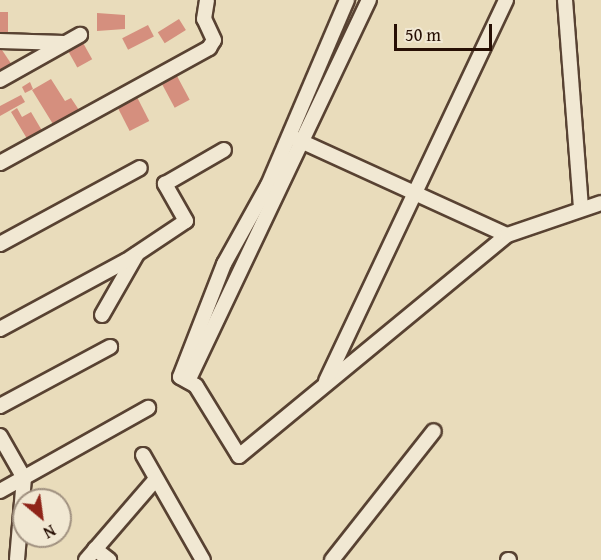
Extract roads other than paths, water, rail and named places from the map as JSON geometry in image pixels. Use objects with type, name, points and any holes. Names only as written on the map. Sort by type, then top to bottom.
[{"type":"street","points":[[0,163],[209,48],[214,40],[204,19],[207,0]]},
{"type":"street","points":[[184,379],[295,138],[347,0]]},
{"type":"street","points":[[184,379],[224,264],[369,0]]},
{"type":"street","points":[[324,385],[506,0]]},
{"type":"street","points":[[565,0],[581,207]]},
{"type":"street","points":[[0,80],[80,35]]},
{"type":"street","points":[[0,41],[66,43]]},
{"type":"street","points":[[295,138],[507,235]]},
{"type":"street","points":[[0,328],[138,253],[186,221],[165,184],[225,150]]},
{"type":"street","points":[[0,244],[140,168]]},
{"type":"street","points":[[184,379],[196,386],[239,456],[507,235],[581,207],[601,203]]},
{"type":"street","points":[[102,315],[138,253]]},
{"type":"street","points":[[0,406],[110,347]]},
{"type":"street","points":[[0,491],[148,408]]},
{"type":"street","points":[[332,560],[434,432]]},
{"type":"street","points":[[2,444],[24,478],[16,560]]},
{"type":"street","points":[[143,455],[199,554],[185,560]]},
{"type":"street","points":[[86,560],[156,479]]},
{"type":"street","points":[[95,549],[109,560]]}]
